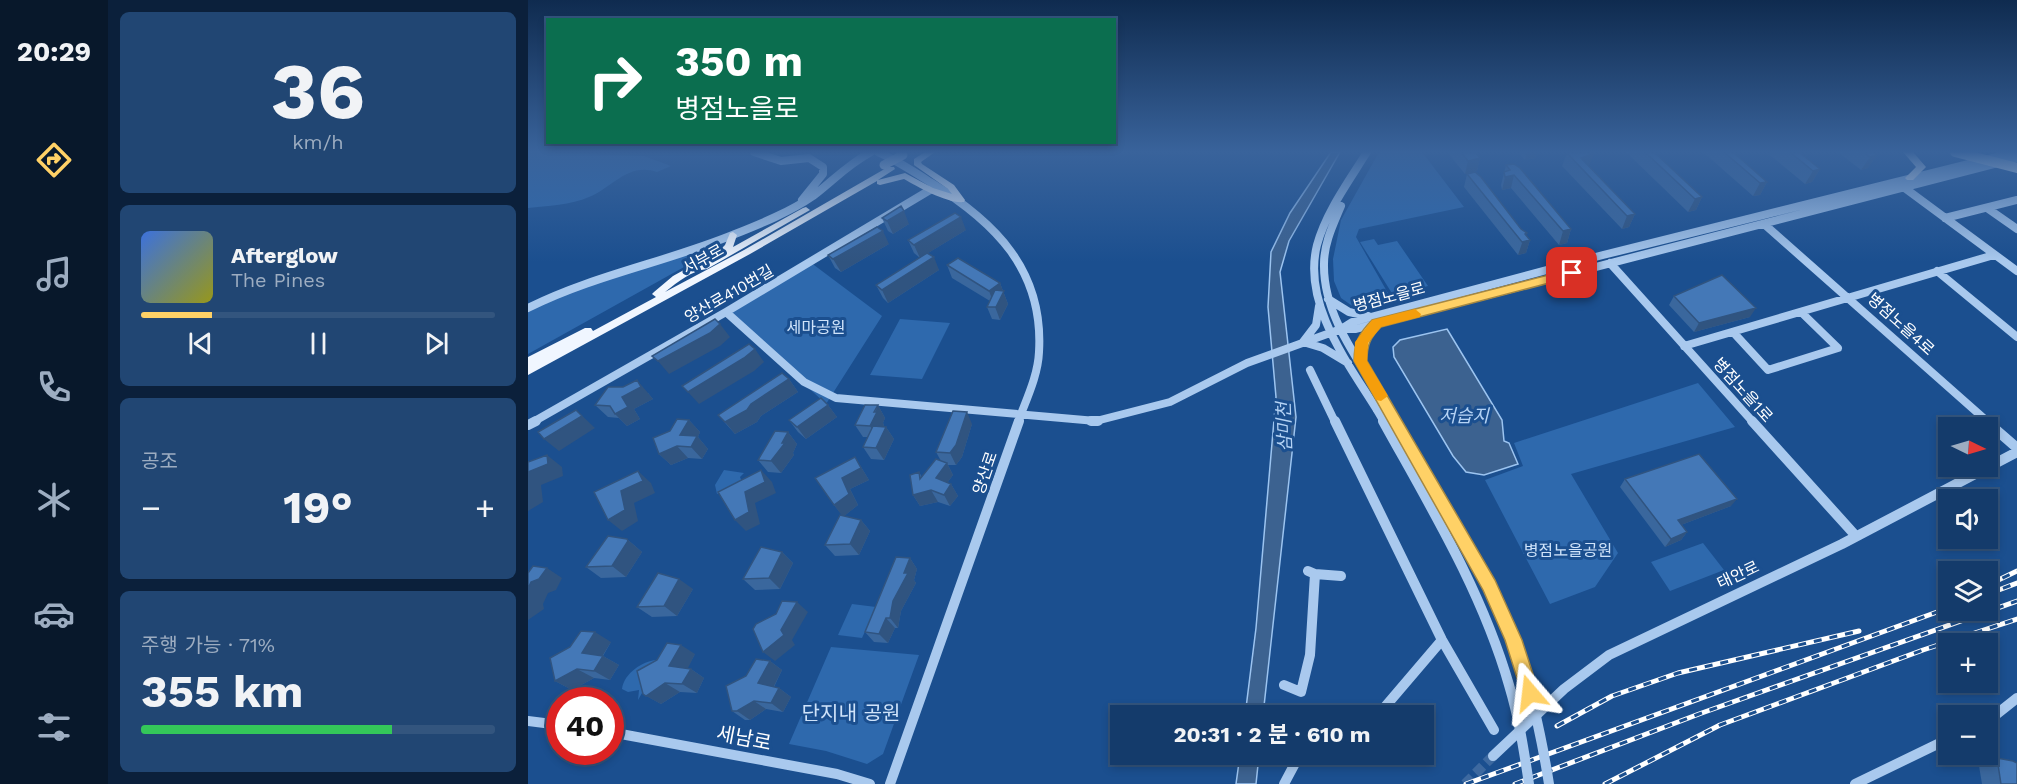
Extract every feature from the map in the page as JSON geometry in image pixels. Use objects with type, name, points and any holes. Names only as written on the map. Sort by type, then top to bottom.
[{"type":"main road","name":"서부로","points":[[528,362],[849,189]]},
{"type":"main road","name":"서부로","points":[[528,371],[747,252],[852,189]]},
{"type":"main road","points":[[747,252],[868,189]]},
{"type":"main road","points":[[952,189],[961,200]]},
{"type":"main road","points":[[930,190],[961,200]]},
{"type":"main road","points":[[657,294],[676,278],[723,252],[729,246],[733,235]]},
{"type":"street","points":[[800,202],[811,189]]},
{"type":"street","points":[[528,308],[560,292],[733,235],[822,189]]},
{"type":"street","name":"양산로","points":[[890,784],[1021,415],[1039,353],[1037,307],[1021,265],[1005,238],[961,200],[943,189]]},
{"type":"street","points":[[1345,189],[1328,218],[1316,247],[1313,273],[1350,364],[1382,409],[1474,556],[1503,615],[1538,721],[1550,784]]},
{"type":"street","points":[[1350,364],[1332,352],[1302,342],[1316,325],[1324,302],[1322,261],[1331,228],[1353,189]]},
{"type":"street","name":"병점노을로","points":[[726,312],[804,382],[836,398],[1096,421],[1170,402],[1247,363],[1337,331],[1565,265],[1866,189]]},
{"type":"street","points":[[1874,189],[1880,194]]},
{"type":"street","name":"병점노을로","points":[[1374,320],[1572,273],[1902,189]]},
{"type":"street","points":[[1905,189],[2017,271]]},
{"type":"street","name":"양산로410번길","points":[[528,425],[726,312],[930,190],[947,191]]},
{"type":"street","points":[[1945,218],[2017,200]]},
{"type":"street","points":[[1987,208],[2017,229]]},
{"type":"street","points":[[1787,209],[1787,212],[1794,216]]},
{"type":"street","points":[[1729,224],[1736,231]]},
{"type":"street","name":"병점노을4로","points":[[1764,224],[1850,297],[2017,450]]},
{"type":"street","points":[[1639,246],[1646,254]]},
{"type":"street","points":[[1684,346],[1994,255]]},
{"type":"street","name":"병점노을1로","points":[[1610,263],[1855,535]]},
{"type":"street","points":[[1565,265],[1573,270],[1572,273]]},
{"type":"street","points":[[1937,271],[2017,338]]},
{"type":"street","points":[[1324,302],[1374,320],[1361,342],[1360,361]]},
{"type":"street","points":[[1733,332],[1767,370],[1838,348],[1801,312]]},
{"type":"street","points":[[1337,331],[1360,361],[1456,555],[1497,645],[1514,697],[1529,784]]},
{"type":"street","points":[[1310,370],[1442,640],[1494,730]]},
{"type":"street","name":"태안로","points":[[1493,756],[1571,683],[1609,655],[1855,535],[2017,450]]},
{"type":"street","points":[[1284,685],[1301,692],[1310,655],[1311,573],[1341,576]]},
{"type":"street","points":[[1387,705],[1442,640]]},
{"type":"street","points":[[1998,713],[2017,698]]},
{"type":"street","points":[[528,722],[546,724]]},
{"type":"street","name":"세남로","points":[[624,735],[837,774],[870,784]]},
{"type":"street","points":[[1855,784],[1938,744]]},
{"type":"street","points":[[1284,784],[1294,765]]},
{"type":"green space","points":[[528,189],[604,189],[575,202],[528,208]]},
{"type":"green space","points":[[1359,189],[1450,189],[1464,207],[1359,229],[1356,237],[1393,302],[1358,310],[1341,298],[1334,281],[1333,259],[1341,220]]},
{"type":"green space","points":[[1374,239],[1378,245],[1397,241],[1428,286],[1393,295],[1360,242]]},
{"type":"green space","points":[[677,254],[702,257],[528,354],[528,308]]},
{"type":"green space","name":"세마공원","points":[[810,262],[882,316],[826,404],[726,312]]},
{"type":"green space","points":[[900,319],[950,323],[922,379],[870,375]]},
{"type":"green space","name":"병점노을공원","points":[[1698,383],[1735,427],[1571,474],[1618,553],[1595,587],[1550,604],[1485,480],[1523,466],[1514,443]]},
{"type":"green space","points":[[724,470],[744,473],[740,477],[742,482],[717,494],[715,485]]},
{"type":"green space","points":[[1703,543],[1724,570],[1670,591],[1651,562]]},
{"type":"green space","points":[[852,604],[876,607],[862,638],[838,635]]},
{"type":"green space","name":"단지내 공원","points":[[831,647],[919,655],[883,754],[867,764],[826,751],[789,744]]},
{"type":"green space","points":[[656,660],[642,684],[642,693],[638,700],[639,690],[628,692],[623,687],[630,673],[645,663]]},
{"type":"water","name":"삼미천","points":[[1306,189],[1319,189],[1289,241],[1280,272],[1296,417],[1264,705],[1246,705],[1256,628],[1276,397],[1268,307],[1271,252],[1290,213]]},
{"type":"water","name":"저습지","points":[[1447,329],[1502,420],[1504,441],[1509,443],[1518,464],[1484,475],[1466,472],[1453,456],[1394,357],[1393,347],[1400,340]]},
{"type":"water","points":[[1239,765],[1258,765],[1256,784],[1236,784]]},
{"type":"building","points":[[1479,189],[1490,189],[1521,229],[1527,233],[1525,234],[1530,240],[1522,242]]},
{"type":"building","points":[[1526,189],[1537,189],[1571,229],[1563,231]]},
{"type":"building","points":[[1601,189],[1610,189],[1635,214],[1627,216]]},
{"type":"building","points":[[1684,189],[1693,189],[1702,197],[1695,199]]},
{"type":"building","points":[[901,206],[904,211],[887,221],[882,218]]},
{"type":"building","points":[[955,213],[961,217],[914,245],[908,240]]},
{"type":"building","points":[[877,227],[883,231],[833,259],[828,255]]},
{"type":"building","points":[[927,253],[934,257],[882,290],[876,285]]},
{"type":"building","points":[[958,258],[1000,283],[989,291],[947,265]]},
{"type":"building","points":[[1722,275],[1756,308],[1699,323],[1674,296]]},
{"type":"building","points":[[995,290],[1004,291],[996,307],[987,307]]},
{"type":"building","points":[[715,319],[720,324],[710,333],[658,361],[652,356]]},
{"type":"building","points":[[749,344],[755,349],[744,358],[688,392],[682,386]]},
{"type":"building","points":[[782,373],[789,379],[751,404],[747,410],[725,422],[718,415]]},
{"type":"building","points":[[637,380],[641,387],[622,397],[628,407],[615,414],[610,406],[595,405],[608,387],[623,387]]},
{"type":"building","points":[[821,398],[828,405],[797,427],[789,420]]},
{"type":"building","points":[[865,405],[878,405],[870,426],[855,425]]},
{"type":"building","points":[[576,410],[582,416],[544,439],[538,432]]},
{"type":"building","points":[[953,411],[967,412],[956,445],[950,453],[936,452]]},
{"type":"building","points":[[677,419],[689,420],[680,435],[697,436],[691,447],[677,446],[659,454],[653,438],[670,431]]},
{"type":"building","points":[[873,426],[886,427],[876,448],[863,447]]},
{"type":"building","points":[[775,431],[788,432],[782,443],[785,443],[771,461],[758,460]]},
{"type":"building","points":[[1699,454],[1737,499],[1678,520],[1687,532],[1671,539],[1625,479]]},
{"type":"building","points":[[547,455],[548,464],[528,472],[528,462]]},
{"type":"building","points":[[855,457],[861,468],[842,478],[849,494],[834,505],[815,478]]},
{"type":"building","points":[[936,459],[947,463],[936,478],[951,484],[944,495],[931,490],[913,495],[910,475],[919,472],[920,479]]},
{"type":"building","points":[[761,470],[765,482],[745,492],[749,512],[735,520],[718,492]]},
{"type":"building","points":[[638,471],[643,481],[621,491],[625,510],[608,520],[594,492]]},
{"type":"building","points":[[840,515],[861,520],[850,544],[825,545]]},
{"type":"building","points":[[608,536],[628,541],[612,566],[586,567]]},
{"type":"building","points":[[761,547],[782,552],[769,578],[743,579]]},
{"type":"building","points":[[896,557],[910,558],[904,573],[908,573],[893,601],[890,618],[886,618],[879,634],[865,632]]},
{"type":"building","points":[[533,566],[547,568],[539,579],[531,582],[528,589],[528,573]]},
{"type":"building","points":[[658,573],[679,579],[664,606],[637,607]]},
{"type":"building","points":[[782,601],[797,602],[781,630],[784,635],[763,652],[753,629],[756,624],[776,614]]},
{"type":"building","points":[[581,631],[595,632],[582,653],[603,656],[594,671],[577,669],[555,681],[550,658],[570,647]]},
{"type":"building","points":[[667,643],[681,645],[669,666],[691,669],[682,684],[665,683],[646,696],[643,694],[637,671],[657,660]]},
{"type":"building","points":[[756,659],[770,661],[758,683],[779,688],[771,703],[754,701],[737,711],[732,711],[726,686],[746,676]]},
{"type":"building","points":[[1998,758],[2017,763],[2017,784],[2001,784]]},
{"type":"tunnel","points":[[1465,784],[1493,756]]},
{"type":"railway","points":[[1998,580],[2017,571]]},
{"type":"railway","points":[[1998,590],[2017,583]]},
{"type":"railway","points":[[1515,784],[1699,714],[2017,601]]},
{"type":"railway","points":[[1466,784],[1938,612]]},
{"type":"railway","points":[[1605,784],[1720,725],[1923,650],[2017,619]]},
{"type":"railway","points":[[1557,726],[1612,696],[1678,673],[1859,631]]},
{"type":"slow traffic","points":[[1381,396],[1360,361],[1361,342],[1376,324],[1415,314]]},
{"type":"route","points":[[1530,693],[1513,640],[1489,585],[1360,361],[1361,342],[1376,324],[1572,273]]}]
